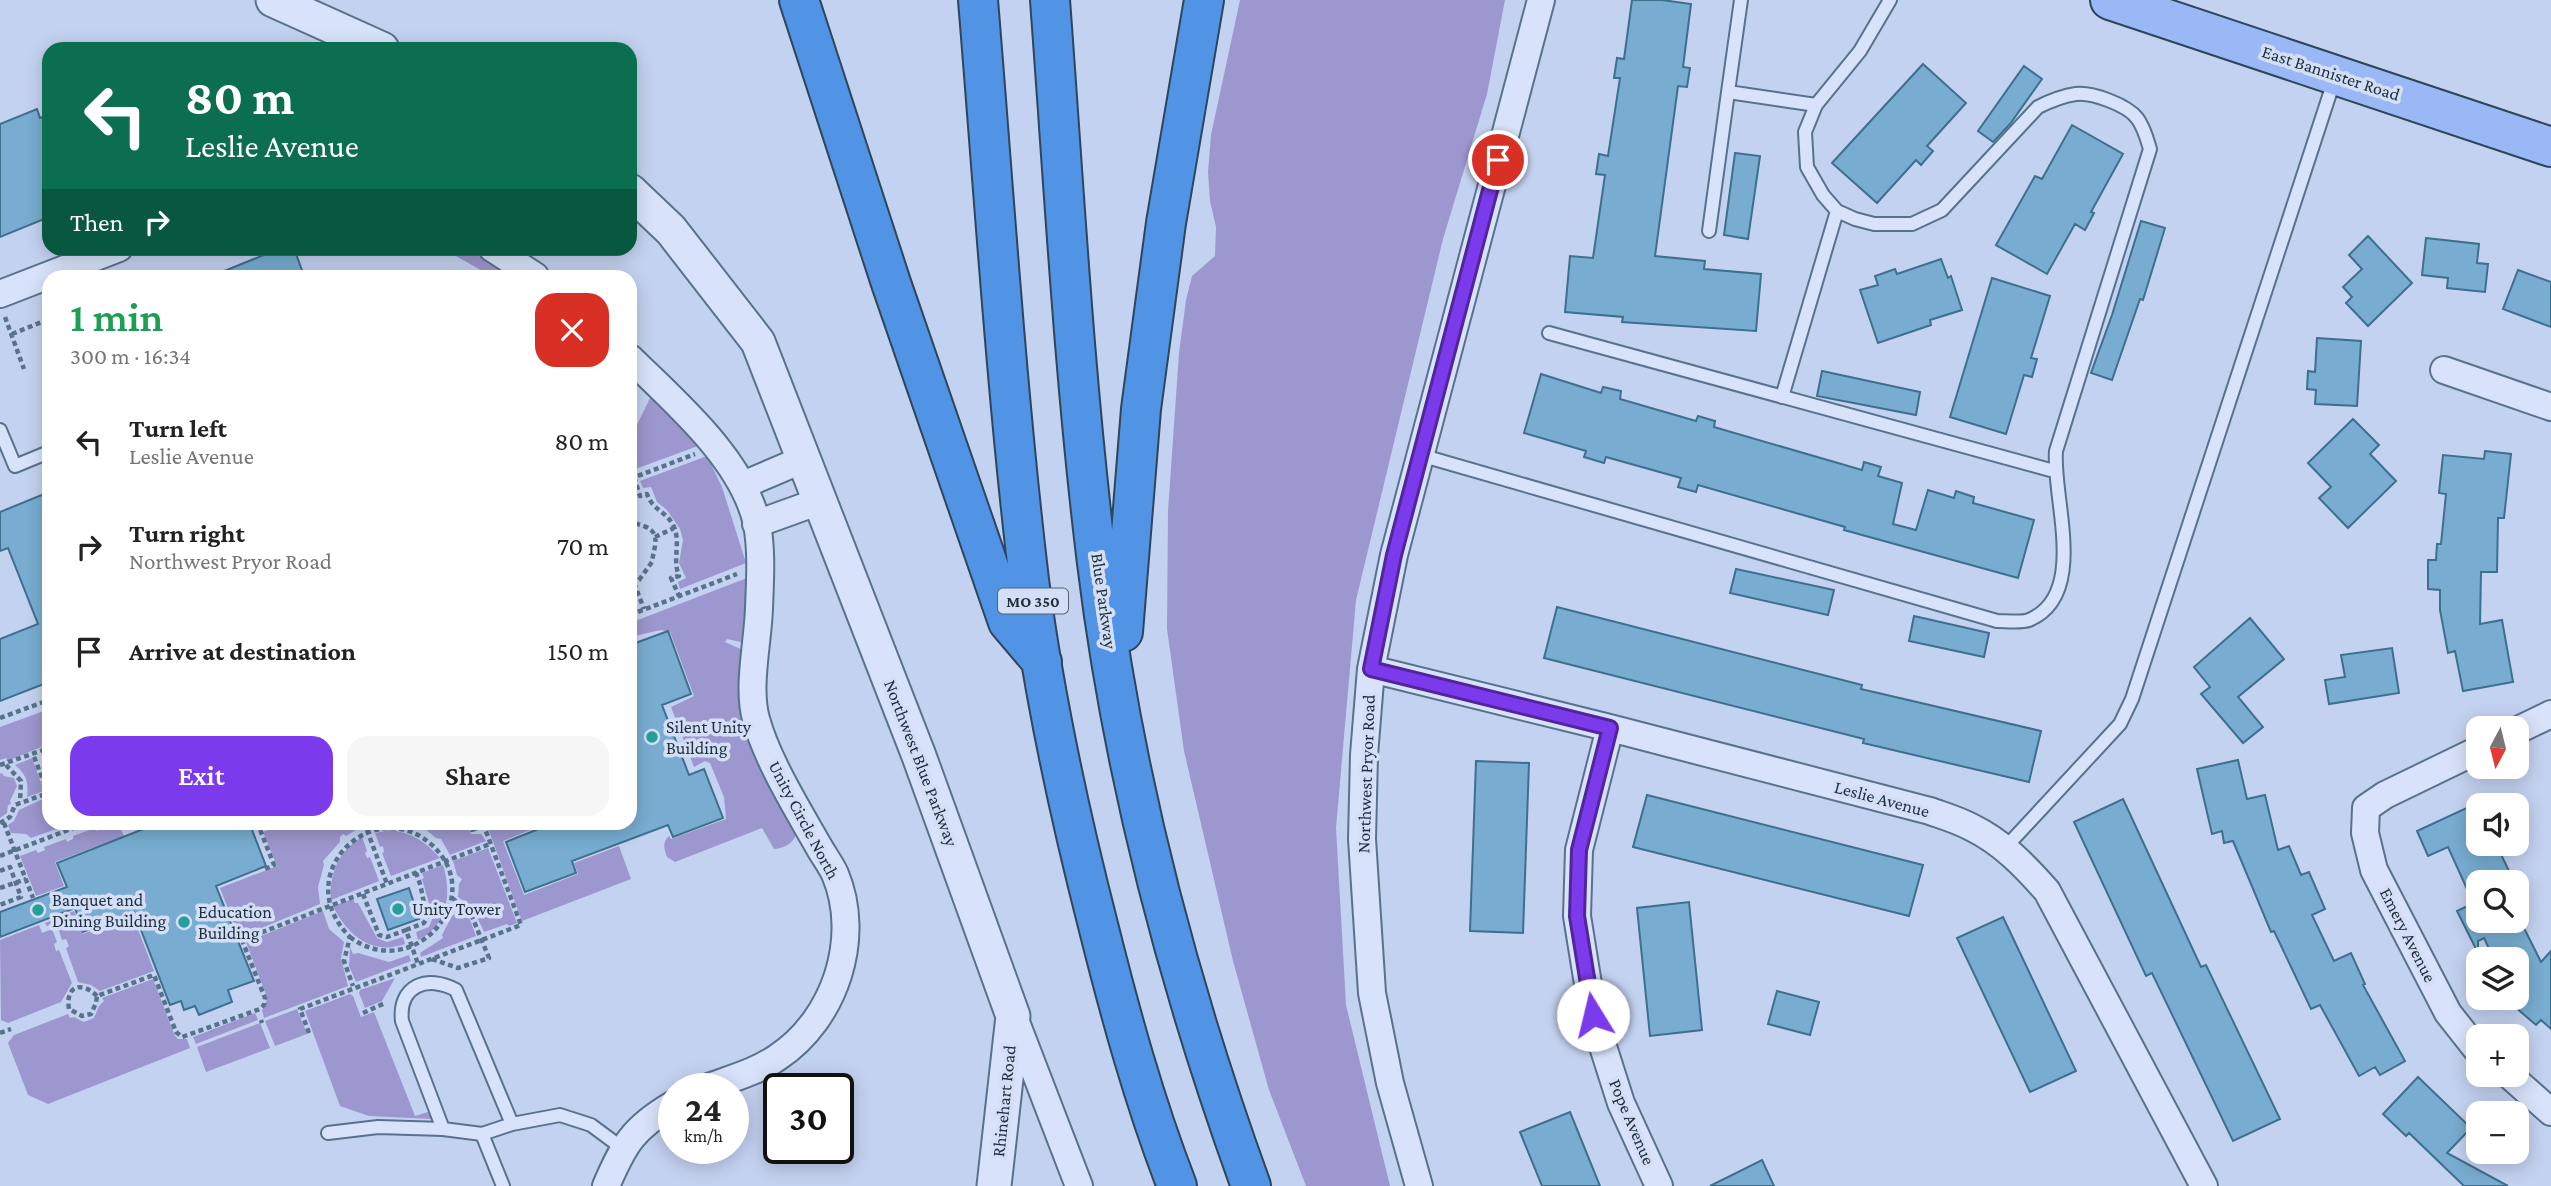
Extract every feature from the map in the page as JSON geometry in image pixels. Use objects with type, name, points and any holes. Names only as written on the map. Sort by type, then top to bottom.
[{"type":"highway","points":[[799,0],[891,283],[1008,622],[1043,664]]},
{"type":"highway","name":"MO 350","points":[[978,0],[1014,439],[1030,584],[1043,664],[1079,851],[1117,1000],[1177,1186]]},
{"type":"highway","name":"Blue Parkway","points":[[1050,0],[1083,426],[1097,564],[1118,694],[1142,819],[1181,973],[1223,1110],[1251,1186]]},
{"type":"highway","points":[[1118,694],[1140,409],[1166,223],[1204,0]]},
{"type":"main road","name":"East Bannister Road","points":[[2110,0],[2551,148]]},
{"type":"street","points":[[273,0],[366,42]]},
{"type":"street","name":"Northwest Pryor Road","points":[[1419,1186],[1390,1083],[1372,993],[1362,839],[1364,755],[1371,669],[1394,555],[1541,0]]},
{"type":"street","name":"Northwest Blue Parkway","points":[[637,198],[671,230],[758,342],[919,756],[1013,1016],[1079,1186]]},
{"type":"street","points":[[74,270],[103,256]]},
{"type":"street","points":[[504,256],[526,270]]},
{"type":"street","points":[[2,305],[42,286]]},
{"type":"street","name":"Unity Circle North","points":[[637,365],[701,428],[743,485],[757,524],[753,692],[756,718],[771,758],[835,873],[847,921],[844,956],[821,1014],[798,1041],[778,1058],[742,1073]]},
{"type":"street","points":[[2444,370],[2551,407]]},
{"type":"street","points":[[743,485],[804,459]]},
{"type":"street","points":[[757,524],[820,500]]},
{"type":"street","name":"Leslie Avenue","points":[[1371,669],[1930,811],[1972,827],[2005,848],[2047,891],[2204,1186]]},
{"type":"street","points":[[2529,725],[2551,714]]},
{"type":"street","name":"Pope Avenue","points":[[1610,728],[1579,850],[1577,916],[1597,1028],[1620,1103],[1660,1186]]},
{"type":"street","name":"Emery Avenue","points":[[2466,756],[2385,795],[2366,808],[2365,833],[2374,870],[2448,1013],[2466,1036]]},
{"type":"street","name":"Rhinehart Road","points":[[994,1186],[1013,1016]]},
{"type":"street","points":[[2523,1087],[2551,1112]]},
{"type":"street","points":[[606,1186],[622,1148],[636,1132],[658,1116]]},
{"type":"lane","points":[[1709,231],[1741,0]]},
{"type":"lane","points":[[1420,454],[1997,621],[2028,620],[2044,609],[2055,594],[2065,545],[2054,471],[2056,452],[2150,149],[2136,117],[2124,107],[2079,94],[2056,99],[2038,107],[1942,209],[1912,224],[1874,224],[1837,211],[1823,195],[1807,167],[1805,132],[1816,105],[1860,51],[1890,0]]},
{"type":"lane","points":[[2005,848],[2120,724],[2132,699],[2337,74]]},
{"type":"lane","points":[[1728,92],[1816,105]]},
{"type":"lane","points":[[1782,397],[1837,211]]},
{"type":"lane","points":[[1549,333],[2054,471]]},
{"type":"lane","points":[[0,430],[15,466],[42,455]]},
{"type":"lane","points":[[443,1129],[402,1021],[400,1006],[408,992],[423,983],[443,983],[456,990],[512,1124]]},
{"type":"lane","points":[[328,1133],[378,1127],[443,1129],[482,1134],[512,1124],[560,1115],[591,1125],[622,1148]]},
{"type":"lane","points":[[482,1134],[503,1186]]},
{"type":"path","points":[[2,305],[24,369]]},
{"type":"path","points":[[12,334],[42,322]]},
{"type":"path","points":[[637,476],[702,451]]},
{"type":"path","points":[[637,489],[640,496],[647,494],[651,505],[665,514],[674,528],[677,543],[674,563],[679,576],[671,579],[679,596]]},
{"type":"path","points":[[637,524],[649,528],[655,537],[656,549],[652,562],[637,581]]},
{"type":"path","points":[[655,537],[674,528]]},
{"type":"path","points":[[637,612],[754,569]]},
{"type":"path","points":[[637,594],[644,609]]},
{"type":"path","points":[[0,718],[42,703]]},
{"type":"path","points":[[2,765],[42,751]]},
{"type":"path","points":[[33,754],[42,775]]},
{"type":"path","points":[[2,765],[21,781],[19,803]]},
{"type":"path","points":[[33,898],[2,823],[12,814],[15,805],[42,795]]},
{"type":"path","points":[[0,856],[69,830]]},
{"type":"path","points":[[260,830],[274,865],[265,869]]},
{"type":"path","points":[[378,830],[368,832],[346,846],[334,864],[328,884],[330,906],[337,922],[361,944],[378,950],[398,950],[426,939],[437,930],[446,916],[451,897],[450,878],[444,862],[433,846],[412,832],[400,830]]},
{"type":"path","points":[[309,1033],[300,1009],[521,925],[486,830]]},
{"type":"path","points":[[368,832],[387,884]]},
{"type":"path","points":[[97,996],[154,975],[176,1032],[182,1037],[260,1009],[265,998],[242,940],[491,844]]},
{"type":"path","points":[[0,871],[10,867],[21,897],[1,903]]},
{"type":"path","points":[[363,894],[379,935],[387,937],[424,923],[428,916],[422,900],[424,893],[416,873]]},
{"type":"path","points":[[0,888],[26,879]]},
{"type":"path","points":[[431,959],[461,968],[489,958],[471,914],[451,897]]},
{"type":"path","points":[[406,930],[418,964]]},
{"type":"path","points":[[351,937],[344,961],[353,986]]},
{"type":"path","points":[[76,987],[83,987],[97,996],[91,1014],[79,1016],[69,1009],[68,1001],[76,987]]},
{"type":"path","points":[[0,1033],[11,1029]]},
{"type":"shaded area","points":[[1240,0],[1505,0],[1487,94],[1443,239],[1356,600],[1336,828],[1346,1005],[1390,1186],[1306,1186],[1269,1090],[1233,961],[1184,751],[1167,629],[1168,511],[1179,353],[1192,276],[1215,256],[1216,227],[1210,201],[1208,172],[1211,135]]},
{"type":"shaded area","points":[[456,256],[478,256],[503,270],[480,270]]},
{"type":"shaded area","points":[[651,396],[698,446],[637,468],[637,425]]},
{"type":"shaded area","points":[[707,456],[722,487],[746,563],[680,589],[678,582],[686,578],[679,563],[683,540],[680,529],[667,510],[657,502],[651,487],[643,488],[640,481]]},
{"type":"shaded area","points":[[747,578],[745,643],[727,639],[725,642],[745,651],[797,831],[786,846],[774,849],[762,828],[675,862],[667,857],[664,846],[669,836],[671,839],[726,819],[724,797],[710,763],[705,761],[694,767],[671,707],[694,696],[670,632],[661,630],[637,635],[637,620]]},
{"type":"shaded area","points":[[42,712],[42,747],[7,761],[6,758],[0,760],[0,727]]},
{"type":"shaded area","points":[[32,758],[42,792],[27,797],[26,779],[15,765]]},
{"type":"shaded area","points":[[0,774],[14,778],[17,786],[7,813],[0,818]]},
{"type":"shaded area","points":[[42,799],[42,830],[53,830],[31,838],[26,834],[11,833],[8,825],[14,821],[19,810]]},
{"type":"shaded area","points":[[90,830],[121,830],[124,836],[55,862],[64,886],[36,896],[20,856],[36,850],[38,853],[45,850],[44,847],[66,839],[67,842],[73,839],[73,836]]},
{"type":"shaded area","points":[[356,830],[346,836],[343,834],[340,842],[323,861],[318,887],[320,904],[239,937],[220,888],[277,866],[263,832]]},
{"type":"shaded area","points":[[391,830],[418,839],[440,858],[391,876],[382,853],[383,846],[380,847],[375,833]]},
{"type":"shaded area","points":[[426,830],[469,830],[471,834],[481,834],[486,841],[450,855],[441,839]]},
{"type":"shaded area","points":[[489,830],[530,830],[503,841],[524,895],[578,874],[574,863],[619,846],[631,879],[522,921]]},
{"type":"shaded area","points":[[362,837],[367,851],[365,853],[367,858],[370,857],[379,881],[331,900],[332,881],[337,864],[347,849]]},
{"type":"shaded area","points":[[488,848],[517,923],[484,932],[474,913],[458,897],[462,879],[457,875],[453,861]]},
{"type":"shaded area","points":[[443,865],[447,887],[445,908],[436,926],[418,940],[416,932],[429,927],[433,917],[422,873]]},
{"type":"shaded area","points":[[353,899],[358,903],[377,938],[387,942],[403,937],[405,944],[393,947],[371,945],[353,934],[333,906]]},
{"type":"shaded area","points":[[457,905],[469,917],[476,936],[421,957],[420,953],[443,938],[452,916],[459,911]]},
{"type":"shaded area","points":[[74,911],[83,934],[132,914],[154,971],[100,991],[91,985],[78,982],[66,948],[69,946],[66,939],[62,940],[56,922],[47,926],[45,923]]},
{"type":"shaded area","points":[[323,911],[329,929],[344,942],[341,958],[348,986],[264,1018],[262,1010],[267,997],[246,942]]},
{"type":"shaded area","points":[[39,925],[42,933],[52,929],[57,942],[54,944],[56,951],[59,950],[72,983],[61,1002],[8,1023],[1,1020],[0,940]]},
{"type":"shaded area","points":[[350,947],[353,954],[389,962],[409,955],[411,961],[356,982],[349,966]]},
{"type":"shaded area","points":[[395,978],[382,1001],[365,1008],[360,990]]},
{"type":"shaded area","points":[[153,979],[175,1036],[178,1039],[187,1039],[190,1048],[48,1104],[28,1095],[8,1043],[14,1035],[68,1014],[70,1018],[84,1022],[94,1018],[104,1001],[102,998]]},
{"type":"shaded area","points":[[350,994],[361,1017],[374,1012],[415,1116],[431,1111],[434,1117],[431,1119],[369,1116],[340,1106],[305,1011]]},
{"type":"shaded area","points":[[297,1009],[307,1034],[275,1046],[265,1021]]},
{"type":"shaded area","points":[[255,1013],[258,1020],[196,1044],[193,1037]]},
{"type":"shaded area","points":[[260,1023],[270,1048],[206,1072],[197,1047]]},
{"type":"building","points":[[1632,0],[1691,4],[1683,67],[1690,68],[1687,87],[1678,86],[1655,256],[1705,261],[1704,269],[1761,274],[1756,331],[1622,322],[1623,317],[1565,312],[1570,256],[1593,258],[1605,175],[1596,174],[1599,154],[1608,156],[1620,78],[1614,78],[1617,58],[1624,59]]},
{"type":"building","points":[[1923,64],[1966,103],[1927,146],[1933,151],[1921,165],[1916,160],[1877,203],[1832,163]]},
{"type":"building","points":[[2024,66],[2042,79],[2010,124],[1993,142],[1978,131]]},
{"type":"building","points":[[37,109],[42,117],[42,220],[0,237],[0,124]]},
{"type":"building","points":[[2072,125],[2123,154],[2091,212],[2094,213],[2085,230],[2075,224],[2047,274],[1996,245],[2035,176],[2042,179]]},
{"type":"building","points":[[1735,153],[1760,156],[1748,239],[1724,235]]},
{"type":"building","points":[[2141,221],[2165,228],[2143,300],[2140,299],[2112,380],[2091,373]]},
{"type":"building","points":[[2368,236],[2412,283],[2368,326],[2346,303],[2352,297],[2343,287],[2362,269],[2349,255]]},
{"type":"building","points":[[2426,238],[2479,244],[2477,263],[2488,264],[2485,292],[2447,288],[2448,278],[2422,275]]},
{"type":"building","points":[[261,256],[297,256],[302,270],[227,270]]},
{"type":"building","points":[[1941,259],[1948,278],[1951,276],[1962,310],[1930,320],[1931,325],[1878,343],[1860,290],[1878,285],[1875,276],[1895,269],[1897,274]]},
{"type":"building","points":[[2518,270],[2551,282],[2551,327],[2503,309]]},
{"type":"building","points":[[1992,278],[2050,296],[2031,358],[2037,359],[2032,377],[2024,375],[2006,434],[1950,417]]},
{"type":"building","points":[[2317,338],[2361,341],[2357,406],[2315,404],[2316,390],[2307,389],[2308,371],[2315,372]]},
{"type":"building","points":[[1822,371],[1920,392],[1916,415],[1817,396]]},
{"type":"building","points":[[1541,374],[1601,393],[1603,387],[1621,391],[1620,399],[1696,421],[1698,416],[1715,421],[1714,427],[1862,470],[1864,462],[1881,467],[1878,476],[1902,483],[1893,524],[1916,530],[1928,490],[1954,498],[1956,491],[1974,497],[1973,503],[2034,520],[2018,578],[1844,530],[1845,527],[1698,485],[1696,492],[1678,487],[1681,478],[1606,457],[1604,463],[1584,457],[1586,451],[1524,433]]},
{"type":"building","points":[[2353,419],[2379,445],[2370,454],[2396,481],[2348,528],[2319,498],[2331,487],[2308,463]]},
{"type":"building","points":[[2485,451],[2511,454],[2504,518],[2498,518],[2497,572],[2481,572],[2480,624],[2502,620],[2513,682],[2463,691],[2455,651],[2448,653],[2440,610],[2440,590],[2428,589],[2428,560],[2436,560],[2437,544],[2441,544],[2446,494],[2439,493],[2443,455],[2484,459]]},
{"type":"building","points":[[42,495],[42,685],[0,701],[0,639],[38,624],[8,548],[0,551],[0,512]]},
{"type":"building","points":[[1736,569],[1834,590],[1828,615],[1730,593]]},
{"type":"building","points":[[1557,607],[1862,685],[1861,689],[2041,731],[2029,782],[1863,743],[1864,739],[1544,658]]},
{"type":"building","points":[[1914,616],[1989,633],[1984,657],[1909,641]]},
{"type":"building","points":[[2250,618],[2284,659],[2238,697],[2263,727],[2243,743],[2201,694],[2210,687],[2194,667]]},
{"type":"building","name":"Silent Unity Building","points":[[668,631],[691,694],[662,705],[689,775],[704,769],[723,818],[673,837],[668,825],[572,861],[576,873],[525,892],[506,842],[536,830],[637,830],[637,642]]},
{"type":"building","points":[[2392,648],[2399,693],[2329,704],[2325,680],[2345,677],[2341,655]]},
{"type":"building","points":[[2238,760],[2247,799],[2265,795],[2278,850],[2289,846],[2301,875],[2309,872],[2325,909],[2312,915],[2334,961],[2351,953],[2365,984],[2363,985],[2405,1061],[2380,1075],[2375,1067],[2359,1076],[2320,1005],[2311,1009],[2274,931],[2271,932],[2233,841],[2224,843],[2222,831],[2212,834],[2197,769]]},
{"type":"building","points":[[1476,761],[1529,763],[1523,933],[1470,931]]},
{"type":"building","points":[[1647,795],[1923,865],[1909,916],[1633,847]]},
{"type":"building","points":[[2123,799],[2201,967],[2206,965],[2280,1119],[2233,1141],[2152,973],[2146,976],[2074,822]]},
{"type":"building","points":[[2466,808],[2466,856],[2502,856],[2509,870],[2466,870],[2466,887],[2448,847],[2428,856],[2417,831]]},
{"type":"building","name":"Education Building","points":[[141,830],[252,830],[266,866],[216,886],[254,981],[228,990],[232,1002],[199,1015],[195,1006],[184,1010],[181,1001],[170,1005],[134,912],[83,932],[75,908],[0,937],[0,912],[67,887],[57,863]]},
{"type":"building","name":"Unity Tower","points":[[409,888],[419,919],[388,930],[377,899]]},
{"type":"building","points":[[1689,902],[1702,1030],[1650,1036],[1637,908]]},
{"type":"building","points":[[2466,907],[2466,929],[2457,911]]},
{"type":"building","points":[[2003,917],[2076,1071],[2030,1092],[1957,938]]},
{"type":"building","points":[[2468,933],[2526,933],[2541,962],[2551,951],[2551,1029],[2541,1020],[2536,1025],[2519,1010],[2529,1010],[2529,947],[2488,947],[2484,938],[2478,941],[2478,947],[2475,947]]},
{"type":"building","points":[[1777,991],[1819,1002],[1810,1035],[1768,1024]]},
{"type":"building","points":[[2418,1077],[2466,1123],[2466,1133],[2447,1153],[2508,1186],[2464,1186],[2409,1133],[2406,1136],[2383,1114]]},
{"type":"building","points":[[1570,1112],[1600,1186],[1542,1186],[1520,1132]]},
{"type":"building","points":[[1762,1160],[1774,1186],[1710,1186]]},
{"type":"place","name":"Silent Unity Building","points":[[652,737]]},
{"type":"place","name":"Unity Tower","points":[[398,909]]},
{"type":"place","name":"Banquet and Dining Building","points":[[38,910]]},
{"type":"place","name":"Education Building","points":[[184,922]]},
{"type":"route","points":[[1498,160],[1394,555],[1371,669],[1610,728],[1579,850],[1577,916],[1593,1015]]}]
